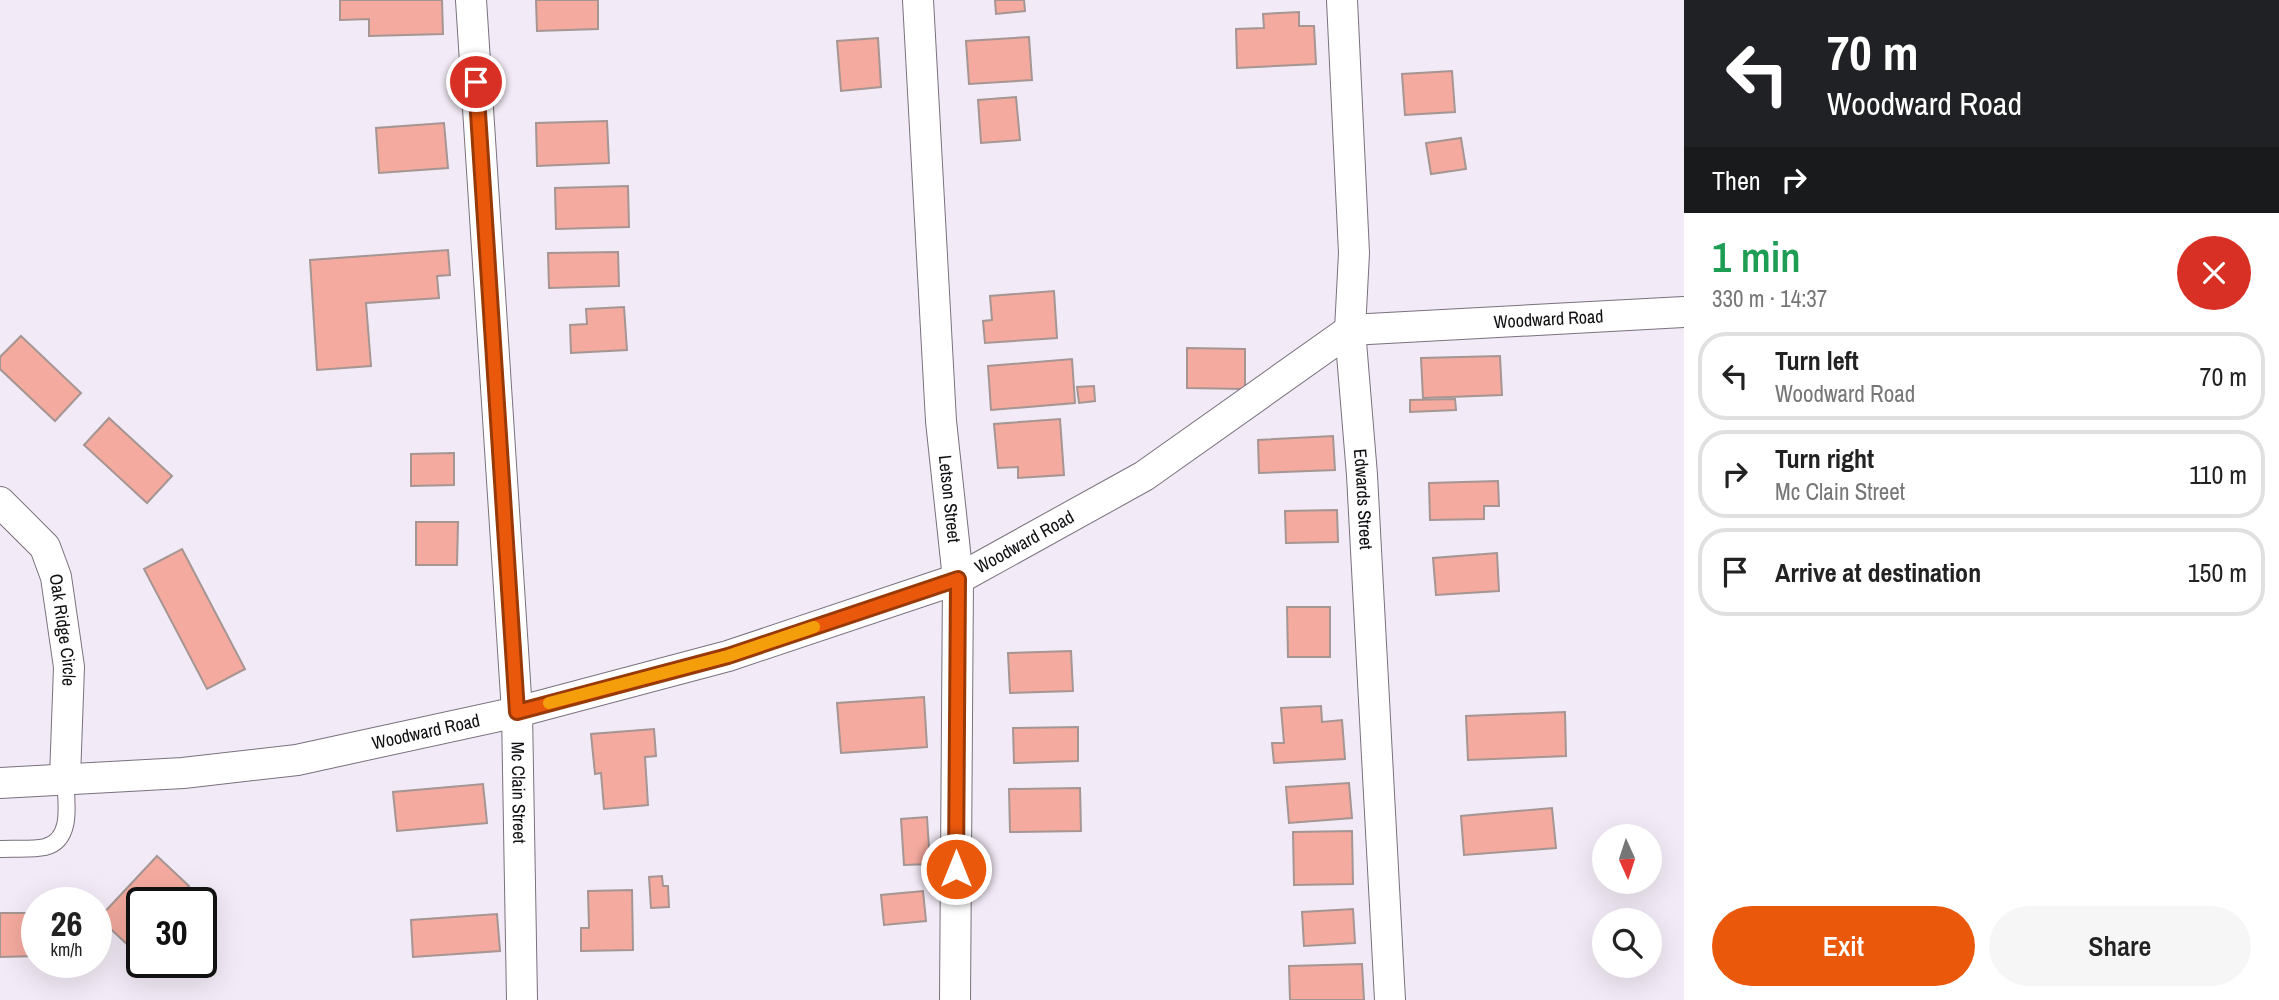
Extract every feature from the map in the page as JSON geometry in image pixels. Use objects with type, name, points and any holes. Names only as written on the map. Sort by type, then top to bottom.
[{"type":"street","name":"Mc Clain Street","points":[[471,0],[517,712],[522,1000]]},
{"type":"street","name":"Letson Street","points":[[918,0],[941,421],[958,579],[955,1000]]},
{"type":"street","name":"Edwards Street","points":[[1342,0],[1354,253],[1350,330],[1362,475],[1390,1000]]},
{"type":"street","name":"Woodward Road","points":[[0,783],[183,773],[298,760],[517,712],[728,656],[958,579],[1144,476],[1350,330],[1684,312]]},
{"type":"street","name":"Oak Ridge Circle","points":[[0,502],[45,547],[56,577],[69,667],[65,778]]},
{"type":"lane","points":[[0,849],[46,847],[59,840],[66,823],[65,778]]},
{"type":"building","points":[[340,0],[442,0],[443,34],[369,36],[369,19],[340,20]]},
{"type":"building","points":[[536,0],[598,0],[598,29],[537,31]]},
{"type":"building","points":[[995,0],[1024,0],[1025,11],[996,14]]},
{"type":"building","points":[[1299,12],[1299,26],[1314,26],[1316,64],[1237,68],[1236,29],[1264,28],[1263,14]]},
{"type":"building","points":[[1029,37],[1032,80],[969,84],[966,41]]},
{"type":"building","points":[[878,38],[881,87],[841,91],[837,41]]},
{"type":"building","points":[[1452,71],[1455,112],[1405,115],[1402,74]]},
{"type":"building","points":[[1016,97],[1020,140],[981,143],[978,100]]},
{"type":"building","points":[[607,121],[609,163],[537,166],[536,123]]},
{"type":"building","points":[[444,123],[448,168],[379,173],[376,128]]},
{"type":"building","points":[[1461,138],[1466,169],[1431,174],[1426,143]]},
{"type":"building","points":[[628,186],[629,227],[556,229],[555,188]]},
{"type":"building","points":[[448,250],[450,275],[437,276],[439,298],[366,303],[371,366],[317,370],[310,260]]},
{"type":"building","points":[[618,252],[619,286],[549,288],[548,253]]},
{"type":"building","points":[[1054,291],[1057,338],[985,343],[983,321],[992,320],[990,296]]},
{"type":"building","points":[[624,307],[627,350],[571,353],[570,325],[587,324],[586,309]]},
{"type":"building","points":[[21,336],[81,393],[55,421],[0,369],[0,357]]},
{"type":"building","points":[[1187,348],[1245,349],[1245,389],[1187,388]]},
{"type":"building","points":[[1500,356],[1502,395],[1423,398],[1421,358]]},
{"type":"building","points":[[1072,359],[1075,403],[991,410],[988,366]]},
{"type":"building","points":[[1094,386],[1095,401],[1079,403],[1077,387]]},
{"type":"building","points":[[1455,399],[1456,410],[1410,412],[1410,400]]},
{"type":"building","points":[[109,418],[172,476],[147,503],[84,445]]},
{"type":"building","points":[[1060,419],[1064,475],[1018,478],[1018,467],[998,468],[994,424]]},
{"type":"building","points":[[1333,436],[1335,470],[1259,473],[1258,440]]},
{"type":"building","points":[[454,453],[454,485],[411,486],[411,454]]},
{"type":"building","points":[[1498,481],[1499,506],[1484,506],[1484,519],[1430,520],[1429,483]]},
{"type":"building","points":[[1337,510],[1338,542],[1286,543],[1285,511]]},
{"type":"building","points":[[416,522],[458,522],[457,565],[416,565]]},
{"type":"building","points":[[182,549],[245,669],[207,689],[144,569]]},
{"type":"building","points":[[1497,553],[1499,591],[1436,595],[1433,558]]},
{"type":"building","points":[[1287,607],[1330,607],[1330,657],[1288,657]]},
{"type":"building","points":[[1071,651],[1073,691],[1010,693],[1008,653]]},
{"type":"building","points":[[924,697],[927,747],[841,753],[837,703]]},
{"type":"building","points":[[1321,706],[1322,722],[1342,720],[1345,759],[1274,763],[1272,743],[1284,743],[1281,708]]},
{"type":"building","points":[[1565,712],[1566,756],[1468,760],[1466,716]]},
{"type":"building","points":[[1078,727],[1078,761],[1014,763],[1013,728]]},
{"type":"building","points":[[654,729],[656,756],[645,757],[648,805],[604,809],[601,773],[595,774],[591,734]]},
{"type":"building","points":[[1349,783],[1352,818],[1289,823],[1286,787]]},
{"type":"building","points":[[483,784],[487,823],[397,831],[393,792]]},
{"type":"building","points":[[1080,788],[1081,831],[1010,832],[1009,789]]},
{"type":"building","points":[[1552,808],[1556,848],[1464,855],[1461,816]]},
{"type":"building","points":[[927,817],[930,864],[904,865],[901,819]]},
{"type":"building","points":[[1352,831],[1353,884],[1294,885],[1293,832]]},
{"type":"building","points":[[157,856],[189,886],[188,887],[128,887]]},
{"type":"building","points":[[662,876],[663,886],[668,886],[669,907],[651,908],[649,877]]},
{"type":"building","points":[[126,889],[126,943],[112,930],[112,904]]},
{"type":"building","points":[[632,890],[633,950],[581,951],[581,928],[589,928],[588,891]]},
{"type":"building","points":[[923,891],[926,921],[884,925],[881,895]]},
{"type":"building","points":[[1353,909],[1355,943],[1304,946],[1302,912]]},
{"type":"building","points":[[0,913],[21,913],[21,956],[0,957]]},
{"type":"building","points":[[497,914],[500,951],[413,957],[411,920]]},
{"type":"building","points":[[1362,964],[1364,1000],[1290,1000],[1289,966]]},
{"type":"slow traffic","points":[[549,703],[728,656],[814,627]]},
{"type":"route","points":[[476,82],[517,712],[728,656],[958,579],[956,869]]}]
